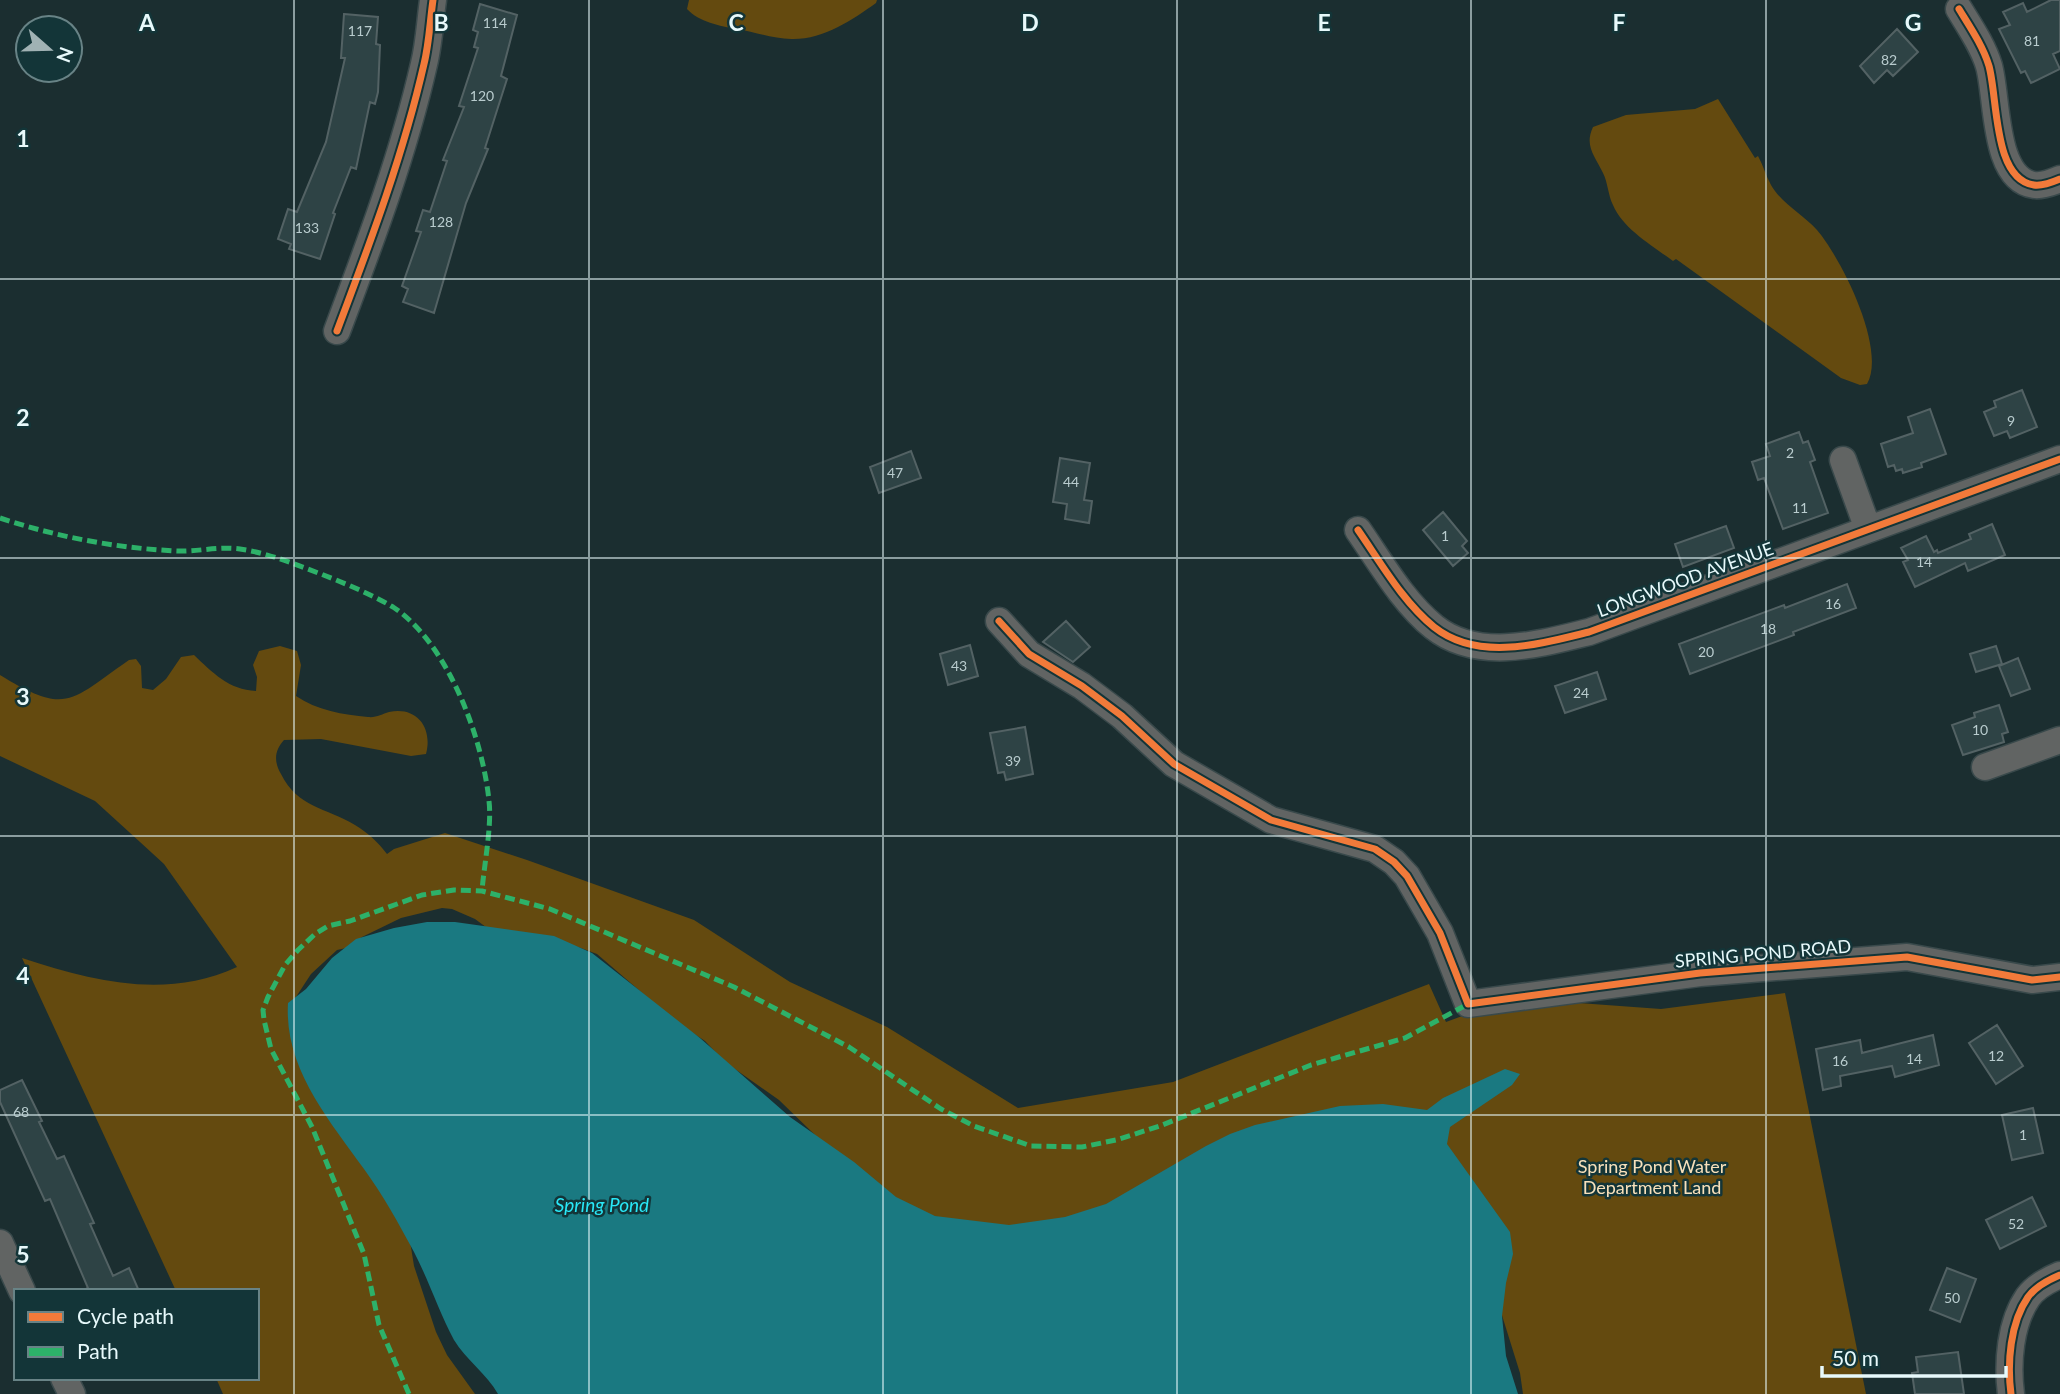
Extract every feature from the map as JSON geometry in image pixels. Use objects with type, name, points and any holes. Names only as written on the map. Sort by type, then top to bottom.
[{"type":"street","points":[[337,331],[397,165],[425,62],[433,0]]},
{"type":"street","points":[[1959,9],[1988,62],[2004,160],[2018,179],[2035,186],[2060,179]]},
{"type":"street","name":"LONGWOOD AVENUE","points":[[1358,530],[1402,592],[1435,629],[1455,640],[1480,647],[1540,645],[1589,632],[2060,459]]},
{"type":"street","points":[[1843,460],[1868,528]]},
{"type":"street","name":"SPRING POND ROAD","points":[[999,621],[1029,654],[1082,686],[1122,716],[1174,764],[1271,820],[1375,849],[1394,862],[1407,876],[1440,933],[1468,1004],[1700,973],[1907,957],[2032,981],[2060,977]]},
{"type":"street","points":[[1985,767],[2060,740]]},
{"type":"street","points":[[0,1243],[22,1289]]},
{"type":"street","points":[[2011,1394],[2011,1345],[2018,1315],[2029,1295],[2044,1282],[2060,1275]]},
{"type":"green space","points":[[689,0],[877,0],[847,22],[826,33],[791,39],[710,23],[687,9]]},
{"type":"green space","points":[[1718,99],[1755,158],[1758,156],[1776,192],[1817,230],[1849,282],[1866,327],[1871,349],[1872,368],[1867,384],[1860,385],[1841,378],[1676,259],[1673,261],[1631,229],[1613,205],[1605,177],[1590,145],[1593,127],[1626,115],[1695,109]]},
{"type":"green space","name":"Spring Pond Water Department Land","points":[[280,646],[297,651],[301,665],[296,696],[312,705],[359,716],[374,717],[389,712],[408,712],[421,721],[427,736],[426,754],[411,756],[321,739],[284,740],[277,752],[279,770],[296,794],[313,806],[360,828],[387,854],[394,849],[445,833],[694,920],[790,982],[887,1027],[1018,1108],[1173,1082],[1429,984],[1446,1022],[1511,998],[1661,1009],[1785,993],[1866,1394],[1523,1394],[1520,1373],[1500,1309],[1044,1243],[914,1211],[846,1165],[779,1100],[725,1062],[705,1041],[676,1022],[597,954],[578,947],[494,933],[475,919],[452,909],[442,908],[401,918],[346,948],[337,950],[311,974],[294,1000],[364,1161],[410,1241],[414,1266],[436,1332],[447,1355],[475,1394],[223,1394],[217,1380],[259,1380],[259,1289],[175,1289],[22,958],[75,974],[129,984],[183,983],[237,967],[164,864],[95,801],[0,756],[0,675],[40,696],[68,698],[80,694],[129,660],[136,659],[141,666],[142,688],[153,690],[166,679],[181,657],[194,655],[229,684],[256,691],[257,677],[253,665],[259,651]]},
{"type":"water","name":"Spring Pond","points":[[427,922],[455,922],[554,936],[592,953],[700,1038],[790,1117],[854,1162],[896,1197],[935,1216],[1009,1225],[1065,1217],[1106,1204],[1206,1146],[1255,1125],[1340,1106],[1383,1104],[1427,1110],[1443,1098],[1505,1069],[1520,1074],[1512,1085],[1450,1127],[1447,1144],[1510,1232],[1513,1254],[1502,1316],[1506,1356],[1518,1394],[498,1394],[454,1340],[397,1220],[311,1092],[293,1049],[289,1027],[288,1003],[306,989],[332,958],[356,939]]},
{"type":"building","points":[[2051,0],[2060,0],[2060,51],[2053,54],[2060,69],[2031,83],[2025,71],[2021,73],[1999,29],[2010,25],[2003,12],[2023,3],[2027,12]]},
{"type":"building","points":[[480,4],[517,15],[501,76],[507,79],[485,148],[488,149],[466,203],[434,313],[403,302],[408,289],[402,286],[421,232],[416,231],[423,210],[430,212],[447,161],[443,160],[464,107],[459,106],[478,48],[474,47],[478,32],[473,30]]},
{"type":"building","points":[[344,14],[378,17],[378,92],[375,104],[370,102],[356,169],[351,167],[333,213],[335,214],[320,259],[289,249],[291,244],[278,239],[288,209],[297,212],[326,142],[345,58],[341,58]]},
{"type":"building","points":[[1897,29],[1918,52],[1893,76],[1887,70],[1874,83],[1860,66]]},
{"type":"building","points":[[2022,390],[2037,427],[2010,438],[2007,431],[1994,436],[1984,412],[1996,407],[1994,401]]},
{"type":"building","points":[[1930,409],[1946,454],[1921,463],[1922,467],[1903,473],[1902,469],[1896,471],[1894,465],[1888,467],[1881,444],[1913,433],[1908,417]]},
{"type":"building","points":[[1799,432],[1803,443],[1808,441],[1815,460],[1810,462],[1828,513],[1783,529],[1764,478],[1758,480],[1752,462],[1770,456],[1766,444]]},
{"type":"building","points":[[911,451],[921,478],[879,493],[870,467]]},
{"type":"building","points":[[1060,458],[1090,463],[1084,500],[1092,501],[1089,523],[1065,519],[1067,504],[1053,502]]},
{"type":"building","points":[[1443,512],[1467,541],[1462,546],[1468,553],[1453,566],[1423,530]]},
{"type":"building","points":[[1992,524],[2005,555],[1968,571],[1965,563],[1915,587],[1903,562],[1908,560],[1901,548],[1926,536],[1934,552],[1937,550],[1938,553],[1971,539],[1969,534]]},
{"type":"building","points":[[1726,526],[1734,548],[1683,567],[1675,544]]},
{"type":"building","points":[[1847,584],[1856,608],[1793,632],[1794,635],[1690,674],[1679,644]]},
{"type":"building","points":[[1066,621],[1090,647],[1073,662],[1043,642]]},
{"type":"building","points":[[970,645],[978,676],[948,685],[940,654]]},
{"type":"building","points":[[1996,646],[2002,664],[1976,672],[1970,654]]},
{"type":"building","points":[[2018,658],[2030,689],[2011,696],[1999,666]]},
{"type":"building","points":[[1597,672],[1606,699],[1565,713],[1555,686]]},
{"type":"building","points":[[1999,705],[2008,732],[2002,734],[2004,742],[1963,755],[1952,725],[1975,717],[1974,713]]},
{"type":"building","points":[[1025,727],[1033,774],[1006,780],[1004,772],[998,773],[990,733]]},
{"type":"building","points":[[1997,1025],[2023,1066],[1996,1084],[1969,1043]]},
{"type":"building","points":[[1933,1035],[1939,1065],[1895,1077],[1892,1066],[1840,1076],[1841,1086],[1823,1090],[1816,1049],[1860,1040],[1862,1053]]},
{"type":"building","points":[[22,1080],[57,1159],[64,1156],[94,1223],[90,1224],[113,1276],[129,1268],[138,1289],[86,1289],[88,1288],[50,1199],[45,1201],[0,1102],[0,1090]]},
{"type":"building","points":[[2033,1108],[2043,1153],[2012,1160],[2002,1115]]},
{"type":"building","points":[[2032,1197],[2046,1226],[2000,1249],[1986,1220]]},
{"type":"building","points":[[1947,1268],[1976,1279],[1960,1322],[1930,1310]]},
{"type":"building","points":[[1958,1352],[1964,1394],[1915,1394],[1912,1373],[1918,1372],[1916,1357]]},
{"type":"marked path","points":[[0,518],[65,536],[131,547],[176,551],[224,548],[250,551],[321,574],[393,607],[413,623],[446,668],[459,694],[479,750],[490,811],[482,891]]},
{"type":"marked path","points":[[409,1394],[379,1325],[364,1254],[312,1127],[271,1049],[264,1020],[263,1010],[285,965],[315,934],[328,926],[350,921],[422,895],[454,890],[482,891],[550,909],[734,987],[849,1047],[941,1109],[974,1126],[1031,1146],[1082,1147],[1160,1126],[1311,1065],[1405,1038],[1468,1004]]},
{"type":"cycle path","points":[[337,331],[396,166],[416,98],[426,56],[433,0]]},
{"type":"cycle path","points":[[1959,9],[1980,44],[1989,66],[2000,136],[2011,169],[2021,180],[2034,185],[2060,179]]},
{"type":"cycle path","points":[[1358,530],[1402,594],[1434,627],[1451,638],[1470,644],[1489,647],[1530,645],[1589,632],[2060,459]]},
{"type":"cycle path","points":[[999,621],[1029,654],[1082,686],[1122,716],[1174,764],[1271,820],[1375,849],[1394,862],[1407,876],[1440,933],[1468,1004],[1700,973],[1907,957],[2032,980],[2060,977]]},
{"type":"cycle path","points":[[2011,1394],[2009,1369],[2017,1319],[2031,1293],[2060,1275]]}]
